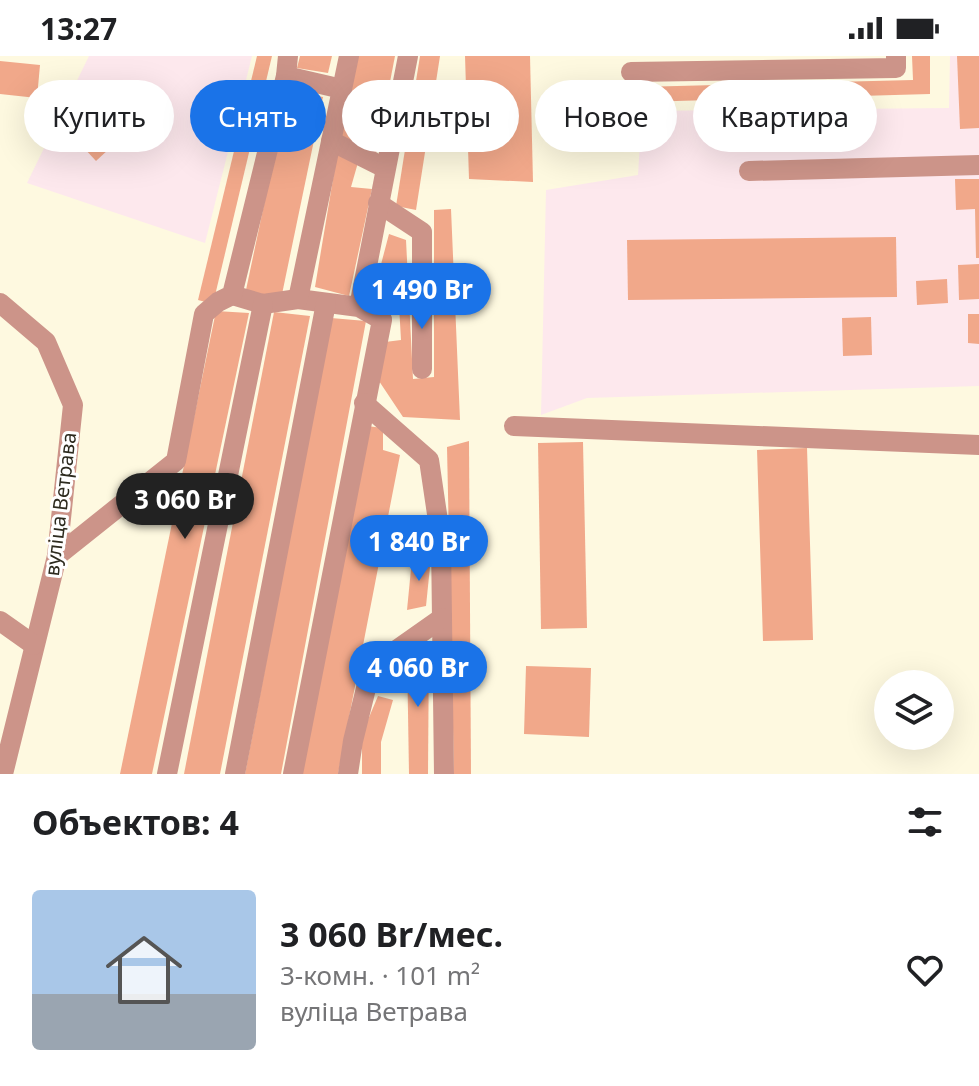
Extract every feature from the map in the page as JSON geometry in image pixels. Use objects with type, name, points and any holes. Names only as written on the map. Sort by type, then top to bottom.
[{"type":"street","points":[[344,80],[349,56]]},
{"type":"street","points":[[359,307],[408,56]]},
{"type":"street","points":[[631,72],[896,68],[896,56]]},
{"type":"street","points":[[232,295],[287,66],[342,89],[298,299]]},
{"type":"street","points":[[331,141],[385,168]]},
{"type":"street","points":[[749,171],[979,165]]},
{"type":"street","points":[[378,203],[422,232],[422,369]]},
{"type":"street","points":[[57,556],[176,461],[204,314],[218,302],[232,295],[263,304],[298,299],[359,307],[382,320],[293,774]]},
{"type":"street","name":"вуліца Ветрава","points":[[0,303],[46,342],[73,405],[57,556],[3,774]]},
{"type":"street","points":[[235,774],[326,303]]},
{"type":"street","points":[[167,774],[263,304]]},
{"type":"street","points":[[364,403],[429,460],[441,541],[444,774]]},
{"type":"street","points":[[514,426],[979,445]]},
{"type":"street","points":[[348,774],[371,668],[442,618]]},
{"type":"street","points":[[0,621],[34,645]]},
{"type":"shaded area","points":[[89,56],[252,56],[246,80],[190,80],[190,152],[228,152],[205,243],[27,183],[42,152],[174,152],[174,80],[77,80]]},
{"type":"shaded area","points":[[950,56],[979,56],[979,386],[587,398],[541,415],[546,190],[638,175],[639,152],[677,152],[677,111],[693,111],[693,152],[877,152],[877,109],[949,108]]},
{"type":"building","points":[[257,56],[272,56],[266,80],[251,80]]},
{"type":"building","points":[[300,56],[332,56],[328,73],[297,68]]},
{"type":"building","points":[[357,56],[395,56],[390,80],[352,80]]},
{"type":"building","points":[[420,56],[440,56],[436,80],[416,80]]},
{"type":"building","points":[[465,56],[530,56],[533,182],[469,179],[468,152],[519,152],[519,80],[466,80]]},
{"type":"building","points":[[912,56],[930,56],[930,94],[877,95],[877,81],[913,80]]},
{"type":"building","points":[[957,56],[979,56],[979,128],[960,129]]},
{"type":"building","points":[[0,61],[40,65],[39,80],[24,80],[24,97],[0,94]]},
{"type":"building","points":[[677,86],[693,86],[693,101],[677,101]]},
{"type":"building","points":[[88,152],[106,152],[96,161]]},
{"type":"building","points":[[234,152],[249,152],[213,304],[198,300]]},
{"type":"building","points":[[275,152],[312,152],[281,299],[246,290]]},
{"type":"building","points":[[405,152],[425,152],[416,210],[396,206]]},
{"type":"building","points":[[337,155],[359,159],[351,187],[372,189],[349,296],[315,287]]},
{"type":"building","points":[[955,179],[979,179],[979,258],[976,258],[975,209],[956,210]]},
{"type":"building","points":[[451,209],[460,420],[403,417],[379,381],[385,342],[401,340],[399,305],[374,291],[389,234],[406,240],[413,379],[434,377],[434,210]]},
{"type":"building","points":[[896,237],[897,297],[628,300],[627,240]]},
{"type":"building","points":[[979,264],[979,299],[959,300],[958,265]]},
{"type":"building","points":[[947,279],[948,303],[917,305],[916,281]]},
{"type":"building","points":[[216,311],[249,313],[152,774],[120,774]]},
{"type":"building","points":[[274,312],[310,316],[220,774],[184,774]]},
{"type":"building","points":[[968,314],[979,314],[979,344],[968,343]]},
{"type":"building","points":[[871,317],[872,355],[843,356],[842,318]]},
{"type":"building","points":[[331,318],[366,321],[281,774],[245,774]]},
{"type":"building","points":[[367,426],[383,428],[383,450],[400,455],[338,774],[301,774]]},
{"type":"building","points":[[469,441],[471,774],[454,774],[447,447]]},
{"type":"building","points":[[583,442],[587,628],[541,629],[538,443]]},
{"type":"building","points":[[807,448],[813,640],[763,641],[757,450]]},
{"type":"building","points":[[431,557],[426,606],[407,610],[412,559]]},
{"type":"building","points":[[429,642],[428,774],[409,774],[407,651]]},
{"type":"building","points":[[526,666],[591,668],[589,737],[524,734]]},
{"type":"building","points":[[378,696],[393,700],[381,742],[381,774],[362,774],[362,734]]}]
